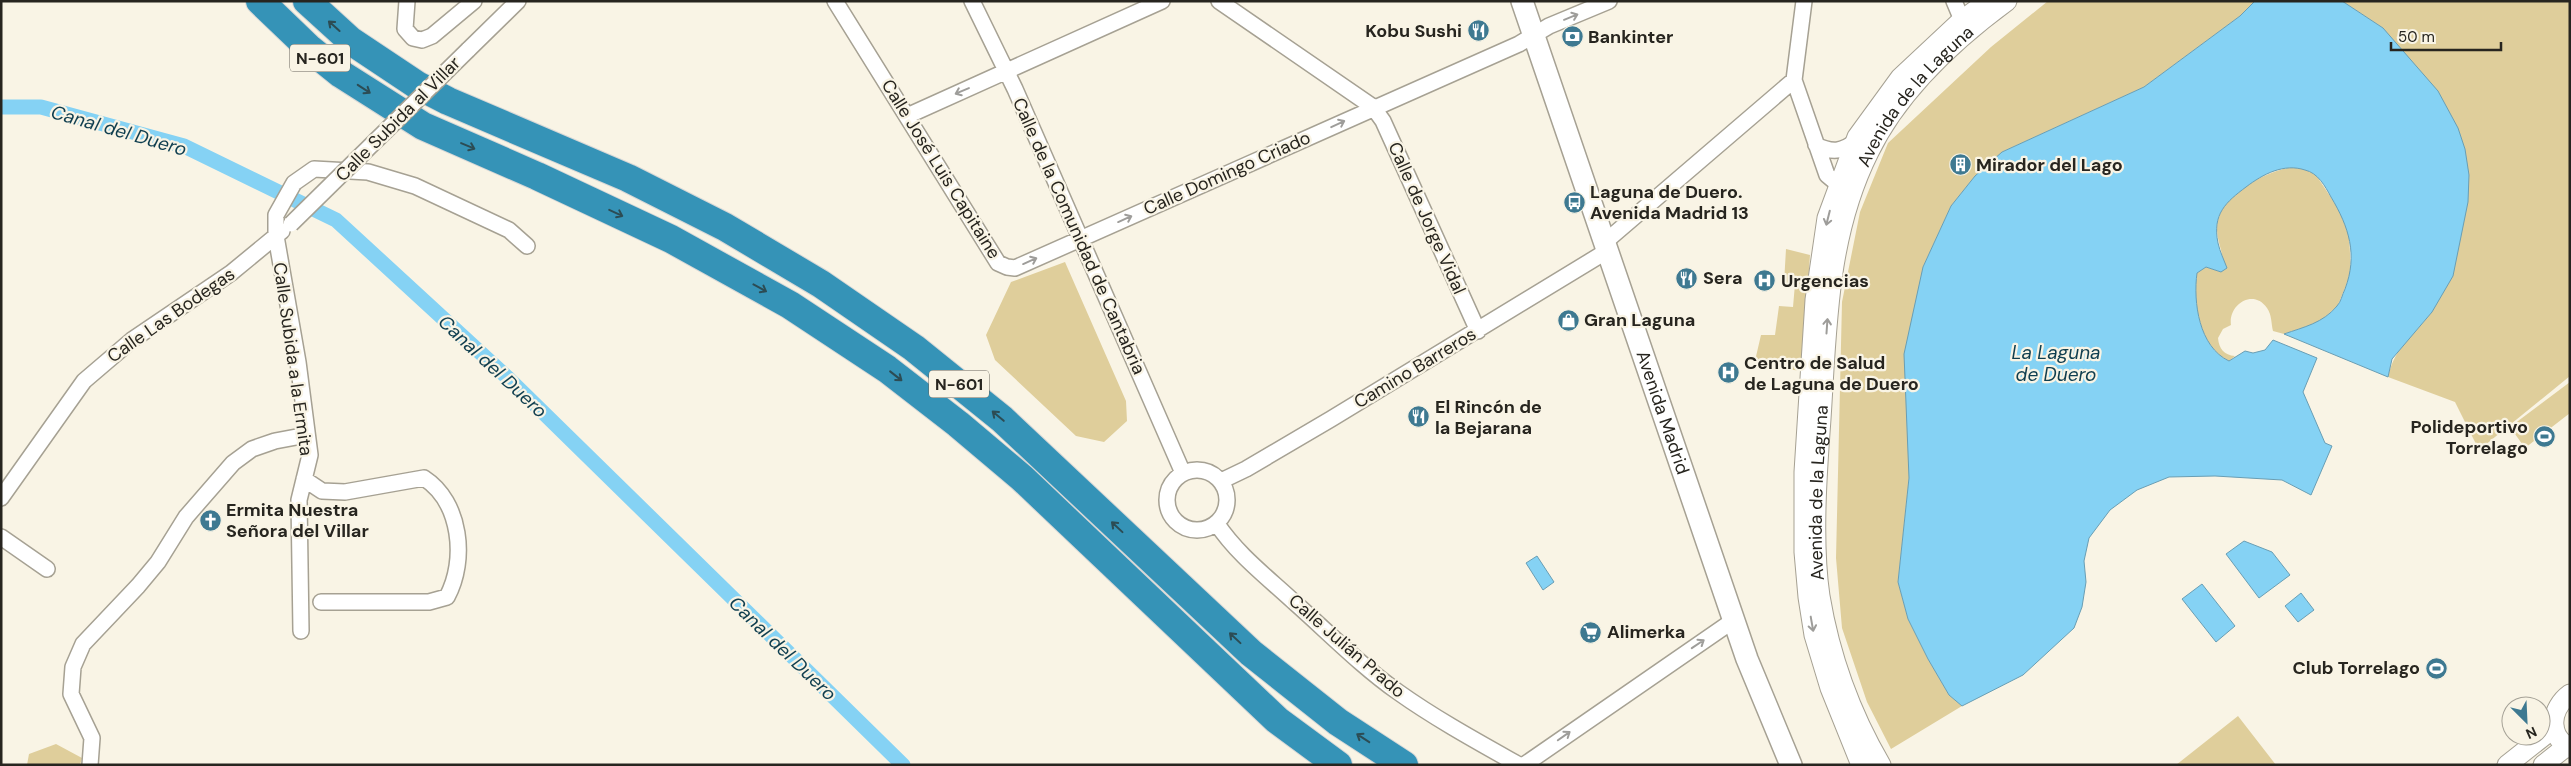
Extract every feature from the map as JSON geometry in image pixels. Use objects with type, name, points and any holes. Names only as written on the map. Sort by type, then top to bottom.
[{"type":"highway","name":"N-601","points":[[260,1],[310,50],[341,74],[423,126],[537,176],[672,239],[790,305],[886,369],[958,424],[1022,478],[1276,720],[1338,765]]},
{"type":"highway","name":"N-601","points":[[307,1],[351,41],[417,85],[448,101],[628,178],[725,227],[821,284],[898,337],[1002,419],[1251,653],[1338,722],[1404,765]]},
{"type":"main road","name":"Avenida Madrid","points":[[1522,1],[1747,659],[1791,765]]},
{"type":"main road","points":[[1747,659],[1770,753],[1776,765]]},
{"type":"street","name":"Calle Subida al Villar","points":[[407,1],[405,29],[413,38],[422,40],[432,36],[474,1]]},
{"type":"street","name":"Calle Subida al Villar","points":[[276,236],[291,224],[518,1]]},
{"type":"street","name":"Calle José Luis Capitaine","points":[[835,1],[998,263],[1007,268],[1015,268],[1081,239]]},
{"type":"street","name":"Calle de la Comunidad de Cantabria","points":[[972,1],[1007,72],[1183,473]]},
{"type":"street","points":[[907,116],[1162,1]]},
{"type":"street","points":[[1219,1],[1373,107]]},
{"type":"street","name":"Calle Domingo Criado","points":[[1081,239],[1373,107],[1519,44],[1549,26],[1609,1]]},
{"type":"street","points":[[1804,1],[1794,80],[1827,175],[1846,187]]},
{"type":"street","points":[[1954,1],[1962,20]]},
{"type":"street","name":"Avenida de la Laguna","points":[[1881,765],[1854,714],[1835,664],[1820,593],[1817,550],[1818,464],[1829,301],[1846,187],[1856,141],[1900,78],[1962,20],[1988,1]]},
{"type":"street","name":"Avenida de la Laguna","points":[[1861,765],[1830,688],[1814,635],[1804,552],[1804,472],[1815,300],[1827,218],[1891,114],[1920,77],[2007,1]]},
{"type":"street","name":"Camino Barreros","points":[[1221,481],[1246,469],[1478,331],[1606,247],[1794,80]]},
{"type":"street","name":"Calle de Jorge Vidal","points":[[1373,107],[1383,121],[1478,331]]},
{"type":"street","points":[[1816,145],[1830,152],[1846,149],[1856,141]]},
{"type":"street","name":"Calle Subida a la Ermita","points":[[302,631],[299,500],[310,455],[298,362],[276,236],[276,214],[294,184],[314,170],[368,172],[415,186],[469,211],[509,230],[527,246]]},
{"type":"street","name":"Calle Las Bodegas","points":[[1,498],[84,381],[132,340],[231,273],[276,236]]},
{"type":"street","points":[[90,765],[92,738],[70,694],[73,667],[83,644],[158,562],[186,517],[233,462],[252,448],[275,441],[307,435]]},
{"type":"street","points":[[1193,470],[1204,470],[1221,481],[1228,499],[1227,508],[1217,524],[1199,531],[1180,526],[1173,519],[1168,511],[1167,493],[1176,478],[1183,473],[1193,470]]},
{"type":"street","points":[[304,479],[322,491],[345,492],[424,478],[435,485],[446,502],[458,532],[453,585],[447,597],[429,602],[321,602]]},
{"type":"street","name":"Calle Julián Prado","points":[[1217,524],[1229,541],[1252,564],[1382,680],[1467,737],[1519,765]]},
{"type":"street","points":[[1,537],[48,569]]},
{"type":"street","points":[[1524,765],[1734,620]]},
{"type":"street","points":[[2543,765],[2568,747],[2554,728],[2554,713],[2558,705],[2570,694]]},
{"type":"street","points":[[2507,765],[2554,728]]},
{"type":"shaded area","points":[[2048,1],[2255,1],[2240,16],[2144,87],[2002,152],[1975,176],[1951,206],[1923,267],[1909,478],[1898,582],[1908,619],[1928,659],[1949,695],[1962,706],[1891,749],[1867,702],[1842,628],[1836,558],[1842,302],[1860,212],[1888,143],[1991,47]]},
{"type":"shaded area","points":[[2342,1],[2570,1],[2570,376],[2479,450],[2455,402],[2388,377],[2395,357],[2430,314],[2440,298],[2453,267],[2460,239],[2383,28]]},
{"type":"shaded area","points":[[2291,167],[2307,170],[2316,175],[2340,211],[2349,234],[2351,273],[2338,305],[2320,322],[2284,334],[2273,331],[2270,313],[2261,302],[2249,299],[2237,306],[2233,311],[2231,325],[2223,329],[2218,338],[2223,351],[2235,356],[2229,361],[2211,345],[2200,323],[2196,297],[2197,273],[2206,267],[2221,272],[2223,261],[2217,230],[2219,218],[2224,207],[2232,197],[2255,181],[2279,170]]},
{"type":"shaded area","points":[[1786,249],[1810,255],[1802,371],[1754,365],[1761,335],[1775,335],[1779,306],[1793,307],[1795,284],[1784,283]]},
{"type":"shaded area","points":[[1065,262],[1126,401],[1127,421],[1104,442],[1076,436],[995,360],[986,335],[1011,282]]},
{"type":"shaded area","points":[[2570,382],[2570,413],[2525,448],[2510,427]]},
{"type":"shaded area","points":[[2238,716],[2276,765],[2176,765]]},
{"type":"shaded area","points":[[56,744],[82,758],[80,765],[27,765],[29,754]]},
{"type":"water","name":"La Laguna de Duero","points":[[2255,1],[2342,1],[2383,28],[2438,91],[2458,128],[2465,149],[2469,175],[2468,202],[2453,276],[2432,312],[2392,359],[2388,377],[2284,334],[2313,324],[2332,312],[2340,302],[2349,277],[2351,253],[2347,230],[2343,219],[2321,180],[2305,170],[2297,168],[2282,169],[2259,178],[2232,198],[2222,210],[2217,224],[2218,243],[2227,268],[2221,272],[2206,267],[2197,273],[2196,297],[2200,323],[2211,345],[2229,361],[2245,351],[2253,353],[2265,350],[2273,340],[2317,358],[2303,392],[2325,443],[2332,446],[2311,495],[2282,480],[2215,476],[2169,477],[2137,490],[2110,510],[2089,538],[2084,561],[2086,582],[2082,607],[2074,628],[2023,675],[1962,706],[1949,695],[1928,659],[1908,619],[1898,582],[1909,478],[1904,354],[1923,267],[1951,206],[1975,176],[2002,152],[2144,87],[2240,16]]},
{"type":"water","points":[[2244,541],[2272,552],[2290,575],[2259,598],[2226,554]]},
{"type":"water","points":[[1537,556],[1554,582],[1543,590],[1526,563]]},
{"type":"water","points":[[2202,584],[2235,626],[2216,642],[2182,599]]},
{"type":"water","points":[[2301,593],[2314,610],[2298,622],[2285,606]]},
{"type":"waterway","name":"Canal del Duero","points":[[1,107],[41,107],[184,146],[336,220],[509,379],[903,765]]},
{"type":"place","name":"Kobu Sushi","points":[[1478,31]]},
{"type":"place","name":"Bankinter","points":[[1572,37]]},
{"type":"place","name":"Mirador del Lago","points":[[1960,165]]},
{"type":"place","name":"Laguna de Duero. Avenida Madrid 13","points":[[1574,202]]},
{"type":"place","name":"Sera","points":[[1687,278]]},
{"type":"place","name":"Urgencias","points":[[1765,281]]},
{"type":"place","name":"Gran Laguna","points":[[1568,320]]},
{"type":"place","name":"Centro de Salud de Laguna de Duero","points":[[1728,373]]},
{"type":"place","name":"El Rincón de la Bejarana","points":[[1419,417]]},
{"type":"place","name":"Polideportivo Torrelago","points":[[2544,437]]},
{"type":"place","name":"Ermita Nuestra Señora del Villar","points":[[210,520]]},
{"type":"place","name":"Alimerka","points":[[1591,632]]},
{"type":"place","name":"Club Torrelago","points":[[2436,668]]}]
